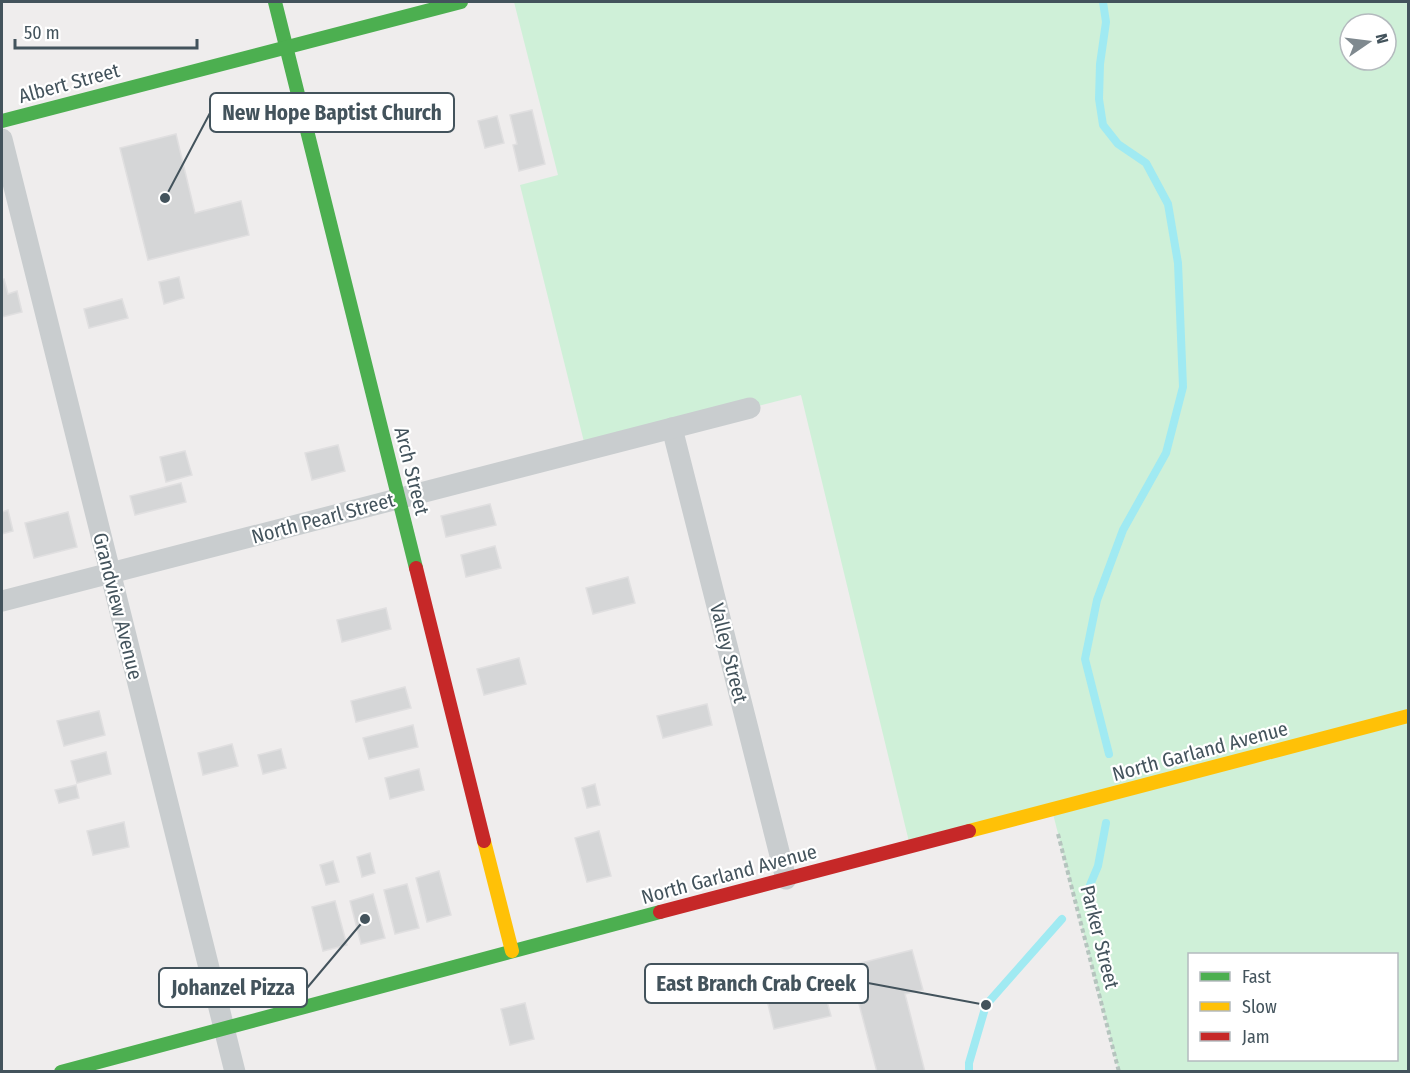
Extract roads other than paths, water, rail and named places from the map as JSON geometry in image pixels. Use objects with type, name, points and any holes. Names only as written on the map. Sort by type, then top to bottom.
[{"type":"street","name":"Arch Street","points":[[275,2],[512,951]]},
{"type":"street","name":"Albert Street","points":[[2,121],[461,2]]},
{"type":"street","name":"Grandview Avenue","points":[[2,140],[235,1071]]},
{"type":"street","name":"North Pearl Street","points":[[2,601],[750,408]]},
{"type":"street","name":"Valley Street","points":[[672,428],[786,879]]},
{"type":"street","name":"North Garland Avenue","points":[[61,1071],[1408,716]]},
{"type":"waterway","points":[[1103,2],[1106,22],[1100,64],[1099,99],[1103,125],[1118,144],[1146,163],[1168,204],[1178,263],[1183,387],[1166,453],[1123,530],[1097,600],[1085,659],[1109,754]]},
{"type":"waterway","points":[[1090,885],[1098,866],[1106,823]]},
{"type":"waterway","points":[[969,1072],[969,1063],[986,1005],[1062,919]]},
{"type":"place","name":"New Hope Baptist Church","points":[[165,198]]},
{"type":"place","name":"Johanzel Pizza","points":[[365,919]]},
{"type":"place","name":"East Branch Crab Creek","points":[[986,1005]]}]
